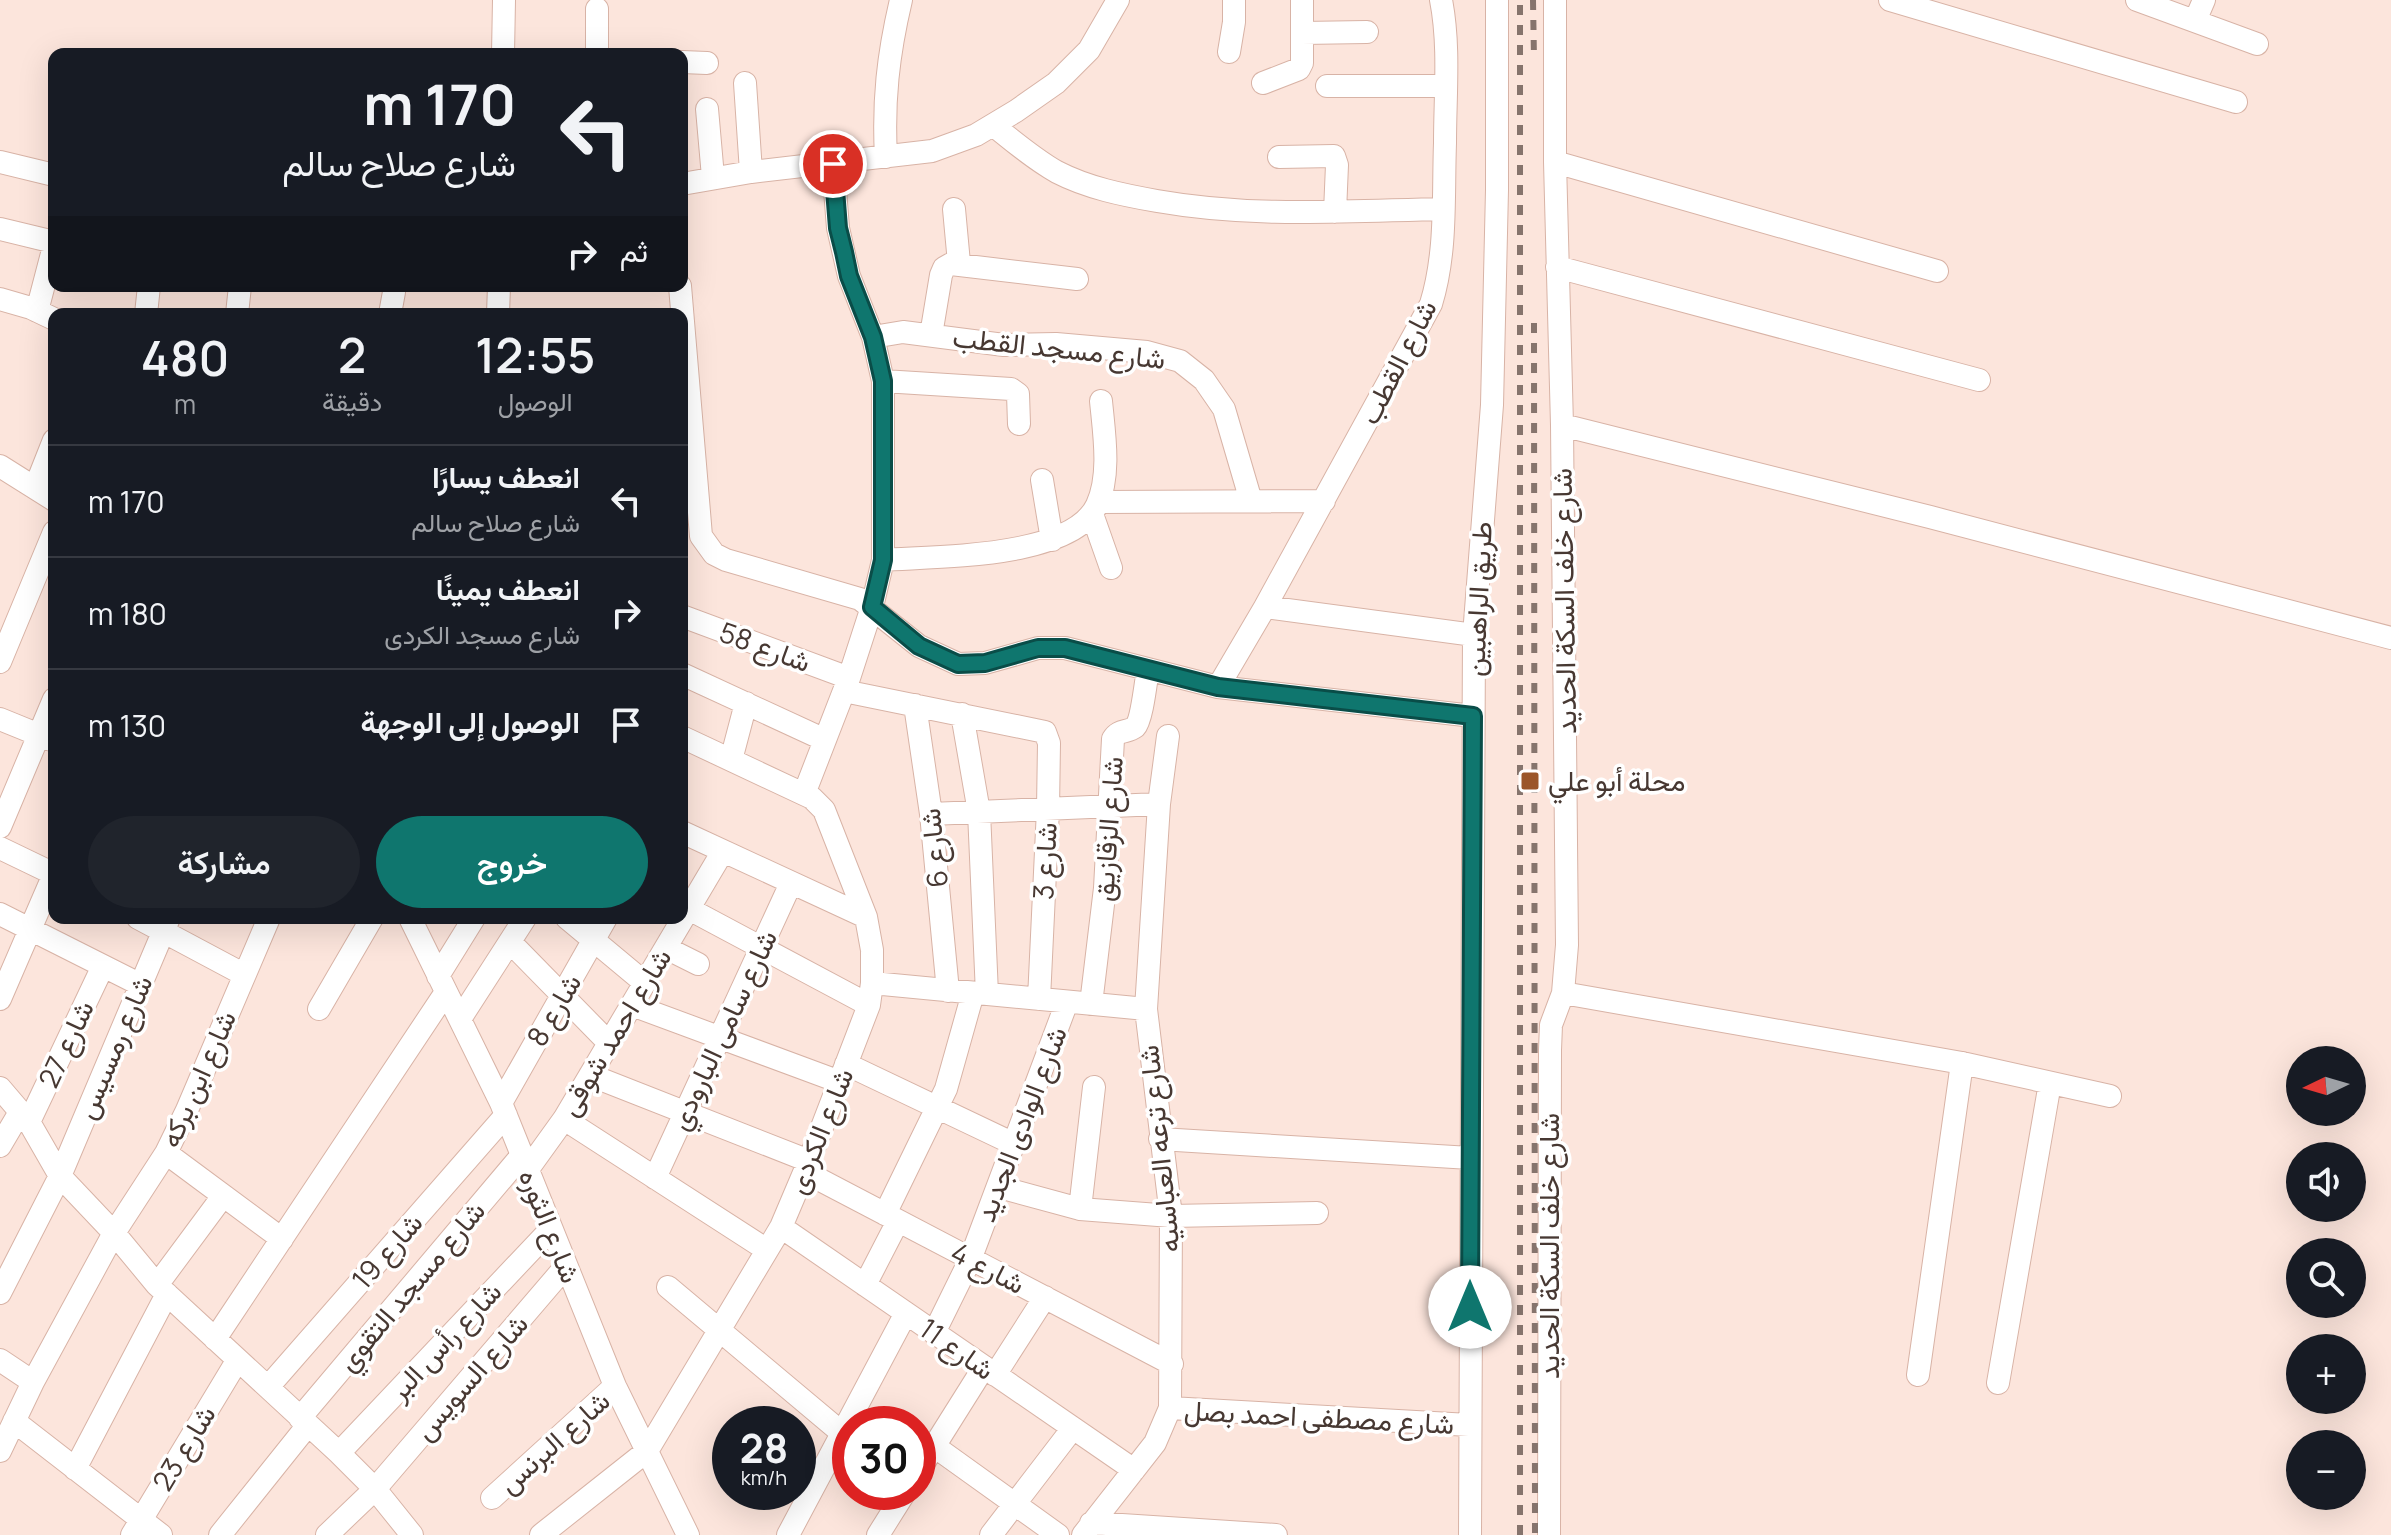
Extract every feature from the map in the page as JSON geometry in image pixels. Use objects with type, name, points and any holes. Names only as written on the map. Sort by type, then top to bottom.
[{"type":"street","points":[[503,48],[504,0]]},
{"type":"street","points":[[886,157],[883,112],[901,0]]},
{"type":"street","points":[[688,183],[751,172],[932,151],[976,135],[1056,83],[1089,50],[1118,0]]},
{"type":"street","points":[[1229,52],[1234,0]]},
{"type":"street","points":[[1263,83],[1299,69],[1302,0]]},
{"type":"street","name":"شارع القطب","points":[[1218,687],[1431,304],[1440,272],[1443,209],[1446,86],[1441,0]]},
{"type":"street","name":"طريق الراهبين","points":[[1470,1535],[1474,635],[1492,405],[1497,0]]},
{"type":"street","name":"شارع خلف السكة الحديد","points":[[1549,1535],[1550,1050],[1551,1025],[1563,993],[1567,929],[1555,0]]},
{"type":"street","points":[[1890,0],[2236,102]]},
{"type":"street","points":[[2137,0],[2257,44]]},
{"type":"street","points":[[2195,21],[2204,0]]},
{"type":"street","points":[[597,9],[597,48]]},
{"type":"street","points":[[1302,33],[1367,32]]},
{"type":"street","points":[[688,62],[707,63]]},
{"type":"street","points":[[745,83],[751,172]]},
{"type":"street","points":[[1327,86],[1446,86]]},
{"type":"street","points":[[707,109],[713,177]]},
{"type":"street","points":[[993,125],[1024,151],[1059,173],[1097,188],[1200,208],[1265,214],[1443,209]]},
{"type":"street","points":[[1279,157],[1334,156],[1337,165],[1335,212]]},
{"type":"street","points":[[0,162],[48,174]]},
{"type":"street","points":[[1555,162],[1937,271]]},
{"type":"street","points":[[688,740],[804,794],[872,607],[883,560],[883,381],[873,337],[847,264],[838,228],[833,164]]},
{"type":"street","points":[[954,209],[959,263]]},
{"type":"street","points":[[0,229],[48,242]]},
{"type":"street","points":[[931,335],[944,268],[959,263],[1077,279]]},
{"type":"street","points":[[1557,267],[1979,380]]},
{"type":"street","points":[[0,299],[45,315],[48,291]]},
{"type":"street","name":"شارع مسجد القطب","points":[[873,337],[903,332],[1004,345],[1056,344],[1147,352],[1180,361],[1204,380],[1224,409],[1251,501]]},
{"type":"street","points":[[883,381],[1011,389],[1018,394],[1019,424]]},
{"type":"street","points":[[883,560],[1027,548],[1077,527],[1096,508],[1103,485],[1101,401]]},
{"type":"street","points":[[688,423],[694,525],[714,554],[860,599],[919,646],[958,664],[985,663],[1038,648],[1065,648],[1218,687],[1473,716]]},
{"type":"street","points":[[1562,425],[1945,520],[2391,638]]},
{"type":"street","points":[[35,488],[48,455]]},
{"type":"street","points":[[1,470],[48,496]]},
{"type":"street","points":[[1042,480],[1052,540]]},
{"type":"street","points":[[1096,508],[1324,501]]},
{"type":"street","points":[[1096,508],[1111,568]]},
{"type":"street","points":[[0,662],[48,546]]},
{"type":"street","points":[[1265,607],[1474,635]]},
{"type":"street","name":"شارع 58","points":[[688,618],[846,684],[915,705],[1038,729]]},
{"type":"street","name":"شارع الزقازيق","points":[[1091,1004],[1105,888],[1113,739],[1119,732],[1131,729],[1138,723],[1148,669]]},
{"type":"street","points":[[688,677],[825,740]]},
{"type":"street","points":[[731,760],[746,703]]},
{"type":"street","name":"شارع 6","points":[[915,705],[931,814],[948,991]]},
{"type":"street","points":[[865,1285],[946,1089],[980,994],[979,812],[962,714]]},
{"type":"street","points":[[0,719],[47,738],[0,827]]},
{"type":"street","name":"شارع 3","points":[[1038,729],[1045,732],[1049,743],[1039,999]]},
{"type":"street","name":"شارع ترعه العباسيه","points":[[1087,1529],[1155,1443],[1170,1408],[1171,1216],[1146,1009],[1159,804],[1168,736]]},
{"type":"street","name":"شارع الكردى","points":[[647,1451],[781,1227],[843,1073],[870,994],[872,950],[866,917],[824,810],[804,794]]},
{"type":"street","points":[[931,814],[1159,804]]},
{"type":"street","points":[[688,835],[866,917]]},
{"type":"street","points":[[0,848],[48,871]]},
{"type":"street","name":"شارع احمد شوقى","points":[[688,903],[723,851]]},
{"type":"street","name":"شارع سامى البارودي","points":[[655,1178],[791,883]]},
{"type":"street","points":[[0,999],[48,888]]},
{"type":"street","points":[[0,914],[141,985]]},
{"type":"street","points":[[688,922],[761,948],[870,994],[948,991],[1146,1009]]},
{"type":"street","name":"شارع ابن بركه","points":[[0,1451],[33,1382],[114,1233],[166,1153],[266,924]]},
{"type":"street","points":[[319,1009],[369,924]]},
{"type":"street","name":"شارع الثوره","points":[[413,924],[503,1109],[615,1386],[688,1535]]},
{"type":"street","points":[[215,1339],[282,1239],[442,984],[471,924]]},
{"type":"street","points":[[460,1019],[522,924]]},
{"type":"street","points":[[574,924],[645,983]]},
{"type":"street","name":"شارع 8","points":[[503,1109],[603,924]]},
{"type":"street","name":"شارع احمد شوقى","points":[[525,1162],[564,1119],[666,948],[676,924]]},
{"type":"street","points":[[166,925],[243,974]]},
{"type":"street","name":"شارع رمسيس","points":[[0,1293],[60,1176],[166,925]]},
{"type":"street","points":[[511,943],[609,1043]]},
{"type":"street","points":[[666,948],[698,964]]},
{"type":"street","name":"شارع 27","points":[[0,1146],[25,1117],[103,966]]},
{"type":"street","points":[[1563,993],[1962,1063],[2110,1096]]},
{"type":"street","name":"شارع الوادى الجديد","points":[[934,1333],[970,1260],[1067,1002]]},
{"type":"street","points":[[632,1005],[720,1038],[843,1073],[936,1107],[1014,1144]]},
{"type":"street","points":[[1918,1375],[1962,1063]]},
{"type":"street","name":"شارع 4","points":[[590,1075],[686,1111],[807,1167],[892,1218],[1172,1364]]},
{"type":"street","points":[[1998,1383],[2050,1083]]},
{"type":"street","points":[[1080,1209],[1094,1087]]},
{"type":"street","points":[[0,1088],[25,1117],[60,1176],[162,1290],[339,1453],[375,1489],[412,1535]]},
{"type":"street","name":"شارع 19","points":[[268,1387],[503,1109]]},
{"type":"street","points":[[564,1119],[767,1250]]},
{"type":"street","points":[[1160,1139],[1470,1158]]},
{"type":"street","points":[[166,1153],[282,1239]]},
{"type":"street","name":"شارع مسجد التقوي","points":[[220,1535],[304,1422],[525,1162]]},
{"type":"street","points":[[999,1187],[1080,1209],[1171,1216],[1317,1213]]},
{"type":"street","points":[[75,1469],[162,1290],[223,1196]]},
{"type":"street","name":"شارع 11","points":[[781,1227],[1134,1470]]},
{"type":"street","name":"شارع رأس البر","points":[[339,1453],[551,1229]]},
{"type":"street","name":"شارع السويس","points":[[327,1535],[375,1489],[566,1266]]},
{"type":"street","points":[[668,1287],[832,1425]]},
{"type":"street","points":[[936,1443],[1045,1297]]},
{"type":"street","points":[[856,1406],[906,1313]]},
{"type":"street","points":[[0,1360],[33,1382]]},
{"type":"street","name":"شارع 23","points":[[136,1527],[237,1361]]},
{"type":"street","name":"شارع البرنس","points":[[492,1498],[615,1386]]},
{"type":"street","name":"شارع مصطفى احمد بصل","points":[[1170,1408],[1469,1425]]},
{"type":"street","points":[[14,1421],[75,1469],[136,1527],[161,1535]]},
{"type":"street","points":[[991,1535],[1073,1428]]},
{"type":"street","points":[[936,1447],[1058,1535]]},
{"type":"street","points":[[541,1535],[647,1451]]},
{"type":"street","points":[[788,1535],[832,1452]]},
{"type":"street","points":[[878,1535],[894,1510]]},
{"type":"street","points":[[1087,1529],[1276,1535]]},
{"type":"railway","points":[[1520,0],[1520,1535]]},
{"type":"railway","points":[[1533,0],[1534,59]]},
{"type":"railway","points":[[1534,323],[1535,1535]]},
{"type":"place","name":"محلة أبو علي","points":[[1530,781]]},
{"type":"route","points":[[833,164],[838,228],[849,276],[873,337],[883,381],[883,560],[872,607],[919,646],[958,664],[985,663],[1038,648],[1065,648],[1218,687],[1473,716],[1470,1307]]}]
